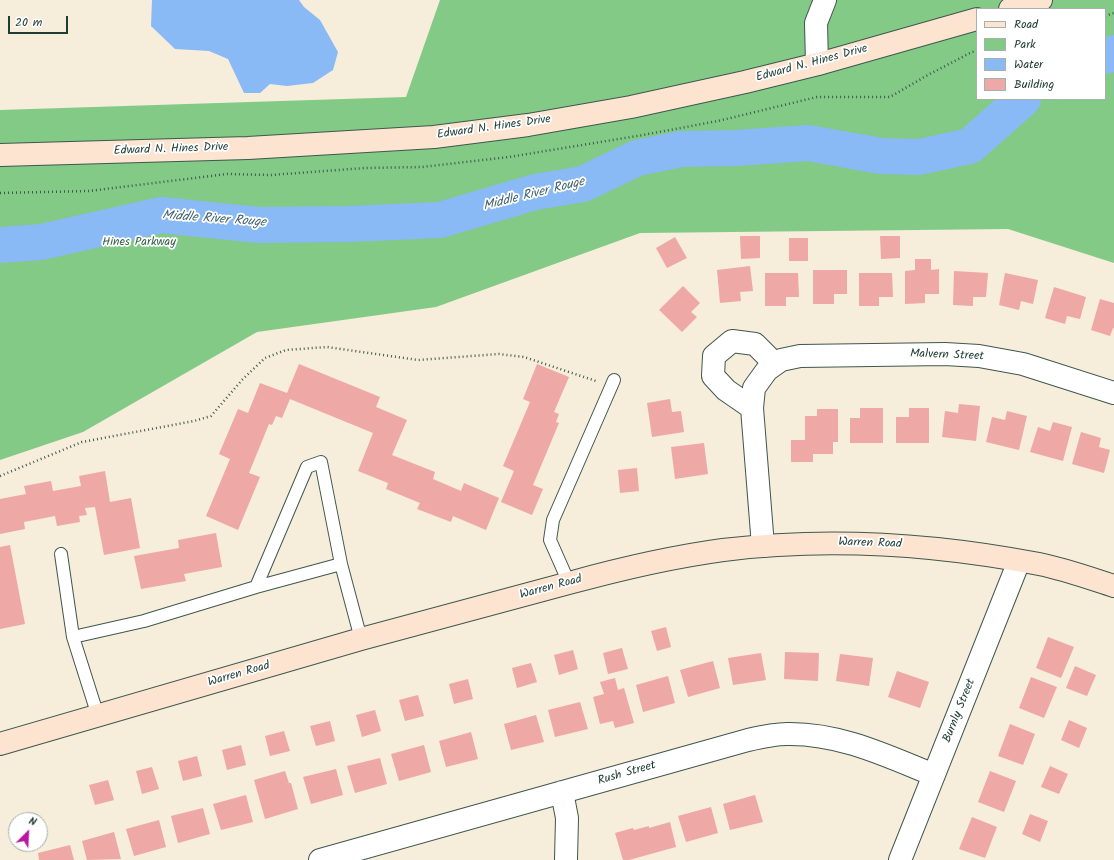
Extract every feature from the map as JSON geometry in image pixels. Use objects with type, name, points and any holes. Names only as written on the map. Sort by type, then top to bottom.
[{"type":"main road","points":[[1013,8],[1041,0]]},
{"type":"main road","name":"Edward N. Hines Drive","points":[[0,155],[248,148],[434,137],[528,125],[631,107],[817,64],[976,18]]},
{"type":"main road","name":"Warren Road","points":[[0,744],[361,639],[569,583],[678,557],[723,550],[763,546],[829,543],[890,544],[950,550],[1019,560],[1040,564],[1114,586]]},
{"type":"street","points":[[817,64],[816,23],[825,0]]},
{"type":"street","points":[[752,408],[726,390],[713,376],[714,356],[732,341],[754,344],[775,364]]},
{"type":"street","name":"Malvern Street","points":[[763,546],[752,408],[754,388],[767,370],[782,360],[800,356],[945,354],[980,356],[1023,364],[1114,393]]},
{"type":"street","name":"Burnly Street","points":[[900,860],[1019,560]]},
{"type":"street","name":"Rush Street","points":[[320,860],[748,740],[787,734],[814,735],[846,741],[934,775]]},
{"type":"street","points":[[562,792],[567,818],[566,860]]},
{"type":"lane","points":[[569,583],[550,540],[553,520],[613,383]]},
{"type":"lane","points":[[256,586],[307,467],[321,462],[341,564],[361,639]]},
{"type":"lane","points":[[61,554],[73,638],[98,716]]},
{"type":"lane","points":[[73,638],[144,621],[256,586],[341,564]]},
{"type":"path","points":[[0,476],[82,442],[194,421],[211,416],[242,380],[265,358],[286,350],[327,347],[418,360],[498,354],[524,357],[613,383]]},
{"type":"green space","name":"Hines Parkway","points":[[440,0],[1114,0],[1114,263],[1008,229],[640,233],[436,307],[257,332],[83,432],[0,460],[0,110],[406,97]]},
{"type":"water","points":[[152,0],[299,0],[304,7],[320,20],[338,52],[333,70],[313,83],[287,86],[270,84],[260,93],[244,93],[228,59],[209,51],[175,49],[151,26]]},
{"type":"building","points":[[740,236],[760,236],[760,258],[741,259]]},
{"type":"building","points":[[880,236],[900,236],[900,258],[881,259]]},
{"type":"building","points":[[675,237],[687,258],[667,268],[656,248]]},
{"type":"building","points":[[789,238],[808,238],[808,261],[789,261]]},
{"type":"building","points":[[915,259],[931,259],[931,270],[939,269],[939,294],[925,294],[925,303],[905,304],[905,271],[915,270]]},
{"type":"building","points":[[750,266],[753,291],[740,292],[741,301],[720,303],[717,270]]},
{"type":"building","points":[[813,270],[847,270],[847,294],[834,294],[834,304],[813,304]]},
{"type":"building","points":[[954,271],[988,273],[986,297],[973,297],[973,306],[953,305]]},
{"type":"building","points":[[765,273],[798,273],[799,297],[786,297],[786,306],[765,306]]},
{"type":"building","points":[[859,273],[892,273],[893,297],[879,297],[879,306],[859,306]]},
{"type":"building","points":[[1005,273],[1038,280],[1033,304],[1021,301],[1019,310],[999,305]]},
{"type":"building","points":[[683,286],[700,303],[691,312],[697,317],[682,332],[659,310]]},
{"type":"building","points":[[1054,287],[1086,297],[1080,319],[1067,316],[1065,324],[1045,318]]},
{"type":"building","points":[[1100,299],[1114,303],[1114,328],[1110,336],[1091,330]]},
{"type":"building","points":[[299,364],[380,397],[376,407],[407,420],[392,455],[435,472],[433,479],[461,491],[464,483],[499,498],[486,530],[453,516],[451,522],[417,509],[420,503],[386,489],[388,483],[358,471],[373,433],[290,399],[282,418],[276,416],[272,425],[269,424],[249,473],[260,477],[238,530],[206,516],[230,459],[219,454],[238,409],[248,413],[260,383],[287,393]]},
{"type":"building","points":[[537,364],[569,377],[554,412],[559,414],[556,422],[559,423],[533,485],[543,489],[532,515],[501,502],[514,471],[503,466],[530,402],[523,399]]},
{"type":"building","points":[[670,399],[672,412],[681,411],[684,432],[652,437],[647,403]]},
{"type":"building","points":[[959,404],[980,406],[976,441],[942,437],[945,411],[958,413]]},
{"type":"building","points":[[860,408],[883,408],[883,443],[850,443],[850,418],[860,418]]},
{"type":"building","points":[[909,408],[929,408],[929,443],[896,443],[896,417],[909,417]]},
{"type":"building","points":[[817,409],[838,409],[838,442],[833,442],[833,454],[813,454],[813,462],[791,462],[791,440],[805,440],[805,416],[817,416]]},
{"type":"building","points":[[1007,411],[1027,416],[1019,450],[986,442],[992,417],[1005,420]]},
{"type":"building","points":[[1053,422],[1072,427],[1063,461],[1030,452],[1038,427],[1050,431]]},
{"type":"building","points":[[1081,432],[1101,438],[1099,447],[1110,450],[1104,473],[1072,464]]},
{"type":"building","points":[[704,443],[708,474],[675,479],[671,447]]},
{"type":"building","points":[[637,468],[639,491],[620,493],[618,470]]},
{"type":"building","points":[[105,471],[110,502],[131,498],[140,548],[104,555],[95,507],[85,508],[87,515],[79,516],[80,522],[57,526],[55,516],[24,522],[25,529],[0,534],[0,499],[26,494],[24,486],[51,481],[53,491],[81,486],[79,476]]},
{"type":"building","points":[[216,533],[222,567],[184,574],[186,581],[141,589],[134,556],[179,548],[178,540]]},
{"type":"building","points":[[10,545],[25,624],[0,629],[0,547]]},
{"type":"building","points":[[666,627],[671,647],[657,651],[651,631]]},
{"type":"building","points":[[1048,637],[1074,647],[1061,678],[1036,668]]},
{"type":"building","points":[[622,648],[628,669],[608,674],[603,653]]},
{"type":"building","points":[[573,650],[578,669],[559,675],[554,655]]},
{"type":"building","points":[[785,652],[819,653],[818,681],[784,679]]},
{"type":"building","points":[[761,653],[766,680],[733,685],[728,658]]},
{"type":"building","points":[[840,654],[873,658],[869,686],[836,681]]},
{"type":"building","points":[[713,661],[720,688],[688,697],[680,670]]},
{"type":"building","points":[[531,663],[537,682],[517,688],[512,668]]},
{"type":"building","points":[[1075,666],[1096,675],[1087,696],[1066,688]]},
{"type":"building","points":[[897,671],[929,682],[920,708],[888,697]]},
{"type":"building","points":[[668,676],[675,703],[643,712],[636,685]]},
{"type":"building","points":[[1031,677],[1057,687],[1044,718],[1019,708]]},
{"type":"building","points":[[615,678],[618,690],[624,688],[634,723],[615,728],[613,721],[600,724],[593,697],[604,694],[600,682]]},
{"type":"building","points":[[468,679],[473,699],[454,704],[449,684]]},
{"type":"building","points":[[418,695],[424,716],[405,721],[399,700]]},
{"type":"building","points":[[580,702],[588,729],[555,737],[548,710]]},
{"type":"building","points":[[375,710],[381,731],[362,737],[356,715]]},
{"type":"building","points":[[536,715],[544,742],[511,750],[504,724]]},
{"type":"building","points":[[1069,720],[1087,728],[1079,748],[1061,740]]},
{"type":"building","points":[[330,721],[335,741],[316,746],[310,726]]},
{"type":"building","points":[[1010,724],[1035,734],[1023,765],[998,756]]},
{"type":"building","points":[[284,731],[290,751],[270,756],[265,736]]},
{"type":"building","points":[[471,732],[478,759],[446,767],[439,741]]},
{"type":"building","points":[[241,745],[246,765],[227,770],[222,750]]},
{"type":"building","points":[[424,745],[431,772],[399,781],[391,754]]},
{"type":"building","points":[[197,756],[202,776],[183,781],[178,761]]},
{"type":"building","points":[[380,758],[387,784],[355,793],[347,766]]},
{"type":"building","points":[[1050,766],[1068,774],[1059,794],[1041,787]]},
{"type":"building","points":[[152,767],[159,789],[142,794],[136,771]]},
{"type":"building","points":[[336,769],[343,795],[311,804],[303,777]]},
{"type":"building","points":[[285,771],[289,783],[291,783],[298,809],[265,819],[254,780]]},
{"type":"building","points":[[990,771],[1016,781],[1004,812],[978,802]]},
{"type":"building","points":[[108,780],[114,800],[95,805],[89,785]]},
{"type":"building","points":[[246,795],[253,822],[221,830],[213,804]]},
{"type":"building","points":[[755,795],[763,822],[730,830],[723,804]]},
{"type":"building","points":[[711,807],[718,833],[686,842],[678,816]]},
{"type":"building","points":[[203,808],[210,834],[178,843],[171,816]]},
{"type":"building","points":[[1030,814],[1048,821],[1040,842],[1022,834]]},
{"type":"building","points":[[972,817],[997,827],[985,858],[959,849]]},
{"type":"building","points":[[159,820],[166,847],[134,856],[126,829]]},
{"type":"building","points":[[670,822],[676,847],[629,860],[623,860],[615,833],[633,828],[634,830],[649,826],[649,828]]},
{"type":"building","points":[[114,832],[121,859],[87,860],[82,841]]},
{"type":"building","points":[[70,845],[74,860],[39,860],[38,853],[48,852],[48,850]]},
{"type":"waterway","name":"Middle River Rouge","points":[[1106,56],[1114,53]]},
{"type":"waterway","name":"Middle River Rouge","points":[[0,245],[41,242],[161,215],[259,225],[349,224],[440,220],[535,192],[583,184],[637,158],[681,149],[737,148],[808,143],[881,156],[919,157],[970,146],[1022,100]]}]
